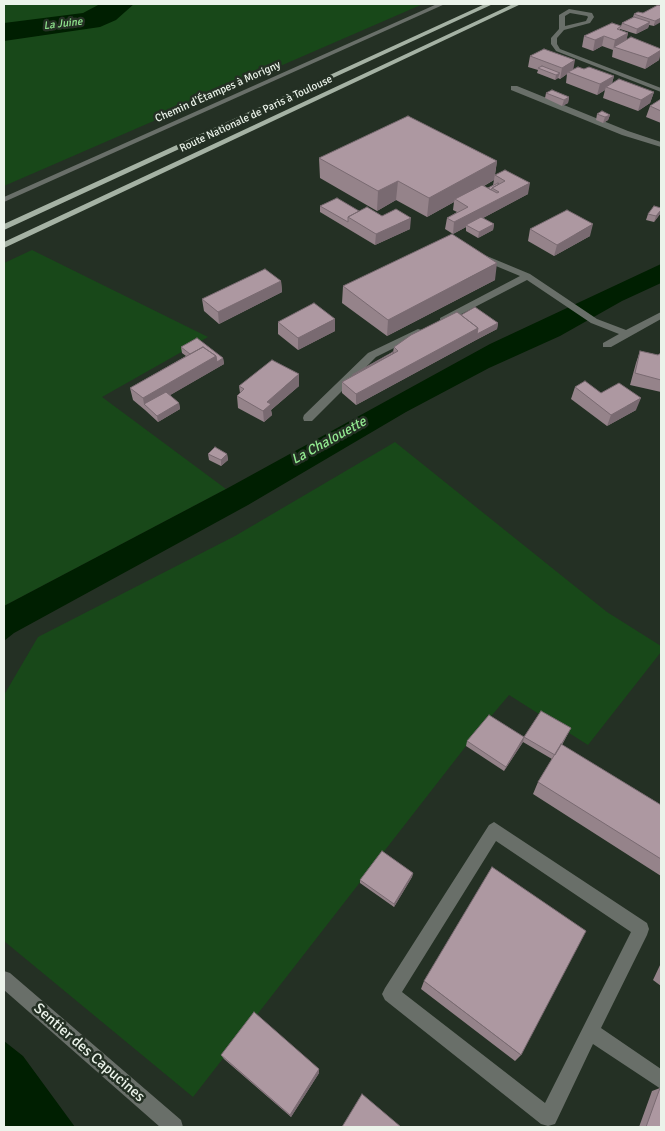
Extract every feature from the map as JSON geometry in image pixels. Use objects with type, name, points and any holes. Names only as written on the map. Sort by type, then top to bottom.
[{"type":"main road","name":"Route Nationale de Paris à Toulouse","points":[[4,227],[490,4]]},
{"type":"main road","name":"Route Nationale de Paris à Toulouse","points":[[4,245],[518,4]]},
{"type":"street","name":"Chemin d'Étampes à Morigny","points":[[4,200],[442,4]]},
{"type":"street","points":[[562,29],[554,38],[554,44],[558,50],[661,90]]},
{"type":"street","points":[[514,88],[625,133],[661,145]]},
{"type":"street","points":[[472,254],[527,276],[563,298],[594,322],[627,334]]},
{"type":"street","points":[[308,418],[372,356],[527,276]]},
{"type":"street","points":[[607,345],[659,318]]},
{"type":"street","points":[[494,830],[641,929],[590,1032],[548,1117],[391,994],[494,830]]},
{"type":"street","name":"Sentier des Capucines","points":[[4,979],[174,1127]]},
{"type":"street","points":[[590,1032],[661,1080]]},
{"type":"shaded area","points":[[4,4],[423,4],[4,186]]},
{"type":"shaded area","points":[[32,250],[208,337],[102,397],[226,489],[4,606],[4,263]]},
{"type":"shaded area","points":[[395,442],[607,612],[661,646],[661,652],[588,745],[509,695],[466,746],[193,1097],[4,941],[4,695],[38,637],[235,536]]},
{"type":"water","name":"La Chalouette","points":[[661,264],[661,283],[622,301],[560,336],[489,368],[406,412],[248,505],[14,633],[4,641],[4,606],[226,489],[490,344]]},
{"type":"water","points":[[4,1041],[23,1056],[75,1127],[4,1127]]},
{"type":"building","points":[[658,5],[661,6],[661,18],[655,21],[634,14],[638,12],[643,13]]},
{"type":"building","points":[[634,17],[650,22],[637,29],[622,23]]},
{"type":"building","points":[[612,23],[621,26],[617,29],[628,33],[615,40],[604,36],[595,40],[584,36]]},
{"type":"building","points":[[631,37],[661,50],[648,58],[614,47]]},
{"type":"building","points":[[544,49],[575,60],[562,68],[530,56]]},
{"type":"building","points":[[542,66],[560,73],[556,75],[538,68]]},
{"type":"building","points":[[578,67],[584,69],[589,67],[614,76],[600,84],[568,72]]},
{"type":"building","points":[[619,79],[654,92],[641,100],[606,87]]},
{"type":"building","points":[[552,90],[569,97],[564,100],[546,93]]},
{"type":"building","points":[[661,99],[661,111],[650,106]]},
{"type":"building","points":[[602,111],[610,115],[605,117],[597,114]]},
{"type":"building","points":[[408,116],[497,161],[429,198],[398,181],[378,191],[319,158]]},
{"type":"building","points":[[505,170],[530,183],[454,222],[447,218],[468,207],[455,199],[482,185],[497,193],[499,192],[492,188],[505,181],[495,175]]},
{"type":"building","points":[[498,183],[491,190],[488,188]]},
{"type":"building","points":[[337,198],[359,211],[348,217],[348,222],[320,206]]},
{"type":"building","points":[[654,206],[661,208],[656,216],[648,214]]},
{"type":"building","points":[[367,207],[382,216],[396,209],[411,218],[376,234],[348,217]]},
{"type":"building","points":[[567,210],[593,224],[557,245],[530,229]]},
{"type":"building","points":[[481,217],[494,224],[479,232],[466,225]]},
{"type":"building","points":[[452,234],[497,263],[388,320],[343,286]]},
{"type":"building","points":[[265,269],[281,281],[218,312],[202,299]]},
{"type":"building","points":[[314,303],[335,319],[298,338],[278,322]]},
{"type":"building","points":[[475,307],[498,323],[477,334],[478,328],[461,315]]},
{"type":"building","points":[[457,312],[478,328],[356,394],[342,382],[398,351],[394,347],[411,335]]},
{"type":"building","points":[[197,338],[223,358],[217,362],[216,356],[203,347],[190,354],[181,347]]},
{"type":"building","points":[[203,347],[216,356],[143,398],[130,388]]},
{"type":"building","points":[[640,351],[658,355],[661,353],[661,380],[635,373]]},
{"type":"building","points":[[393,352],[394,353],[352,375]]},
{"type":"building","points":[[272,360],[299,374],[267,402],[271,404],[263,411],[237,396],[244,389],[239,386]]},
{"type":"building","points":[[585,381],[601,393],[619,383],[641,398],[611,415],[575,387]]},
{"type":"building","points":[[166,392],[179,403],[157,416],[144,404]]},
{"type":"building","points":[[215,447],[227,454],[221,460],[208,454]]},
{"type":"building","points":[[541,711],[571,728],[555,755],[524,737]]},
{"type":"building","points":[[489,715],[524,737],[506,767],[467,741]]},
{"type":"building","points":[[561,744],[661,805],[661,859],[538,782]]},
{"type":"building","points":[[382,851],[413,873],[394,904],[360,880]]},
{"type":"building","points":[[492,867],[586,931],[521,1055],[424,981]]},
{"type":"building","points":[[254,1012],[319,1069],[290,1115],[221,1055]]},
{"type":"building","points":[[660,1088],[661,1127],[646,1127]]},
{"type":"building","points":[[362,1094],[401,1127],[342,1127]]},
{"type":"waterway","name":"La Juine","points":[[4,32],[89,21],[105,14],[119,4]]}]
